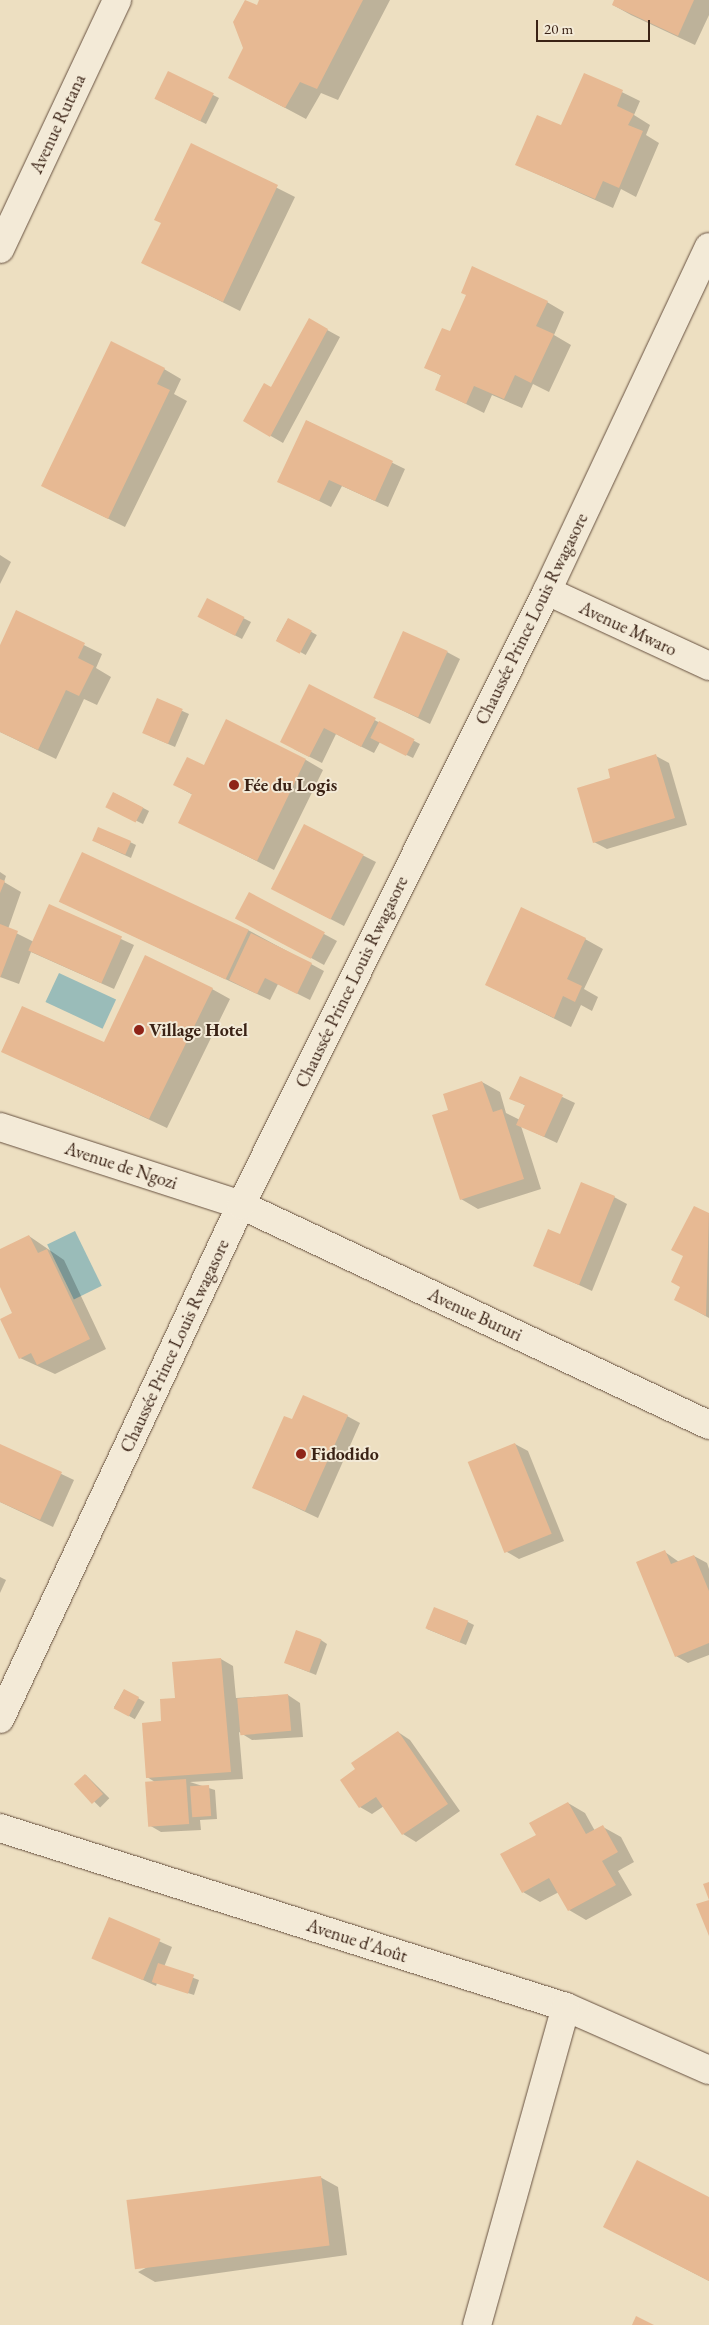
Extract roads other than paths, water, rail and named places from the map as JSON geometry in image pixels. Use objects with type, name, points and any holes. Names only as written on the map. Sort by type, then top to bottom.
[{"type":"street","name":"Avenue Rutana","points":[[0,249],[117,0]]},
{"type":"street","name":"Chaussée Prince Louis Rwagasore","points":[[0,1719],[242,1206],[546,591],[709,247]]},
{"type":"street","name":"Avenue Mwaro","points":[[546,591],[709,666]]},
{"type":"street","name":"Avenue de Ngozi","points":[[0,1127],[242,1206]]},
{"type":"street","name":"Avenue Bururi","points":[[242,1206],[709,1425]]},
{"type":"street","name":"Avenue d'Août","points":[[0,1828],[566,2007],[709,2070]]},
{"type":"street","points":[[477,2325],[566,2007]]},
{"type":"water","points":[[59,973],[116,1000],[103,1029],[45,1002]]},
{"type":"water","points":[[75,1231],[102,1286],[74,1299],[47,1245]]},
{"type":"place","name":"Fée du Logis","points":[[234,785]]},
{"type":"place","name":"Village Hotel","points":[[139,1030]]},
{"type":"place","name":"Fidodido","points":[[301,1454]]}]
